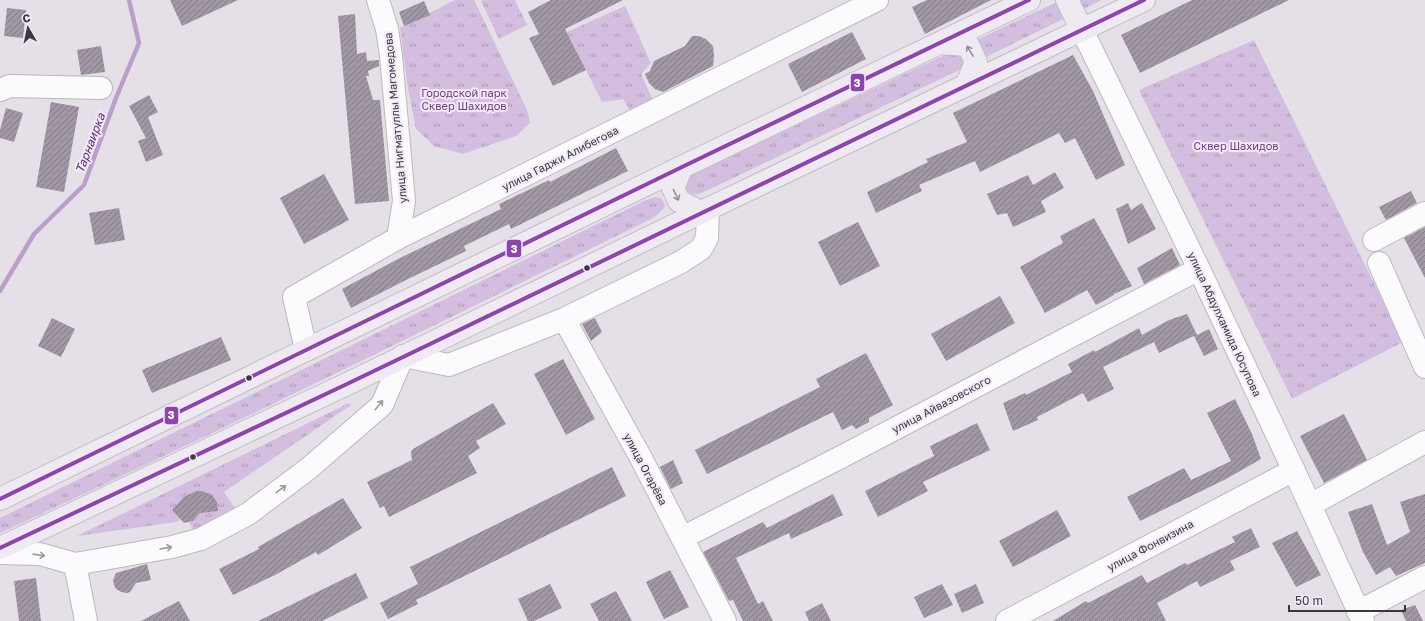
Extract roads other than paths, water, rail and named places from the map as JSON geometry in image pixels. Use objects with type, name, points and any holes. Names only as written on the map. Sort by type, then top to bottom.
[{"type":"main road","points":[[0,499],[1029,0]]},
{"type":"main road","points":[[1067,0],[1082,30]]},
{"type":"main road","points":[[0,548],[1144,0]]},
{"type":"main road","points":[[938,43],[968,45],[976,62],[967,84]]},
{"type":"main road","points":[[682,167],[673,188],[679,201],[704,210]]},
{"type":"street","name":"улица Нигматуллы Магомедова","points":[[378,0],[387,29],[391,56],[404,201],[398,238]]},
{"type":"street","name":"улица Гаджи Алибегова","points":[[311,347],[300,322],[294,296],[398,238],[877,0]]},
{"type":"street","name":"улица Абдулхамида Юсупова","points":[[1082,30],[1199,269],[1294,470],[1360,616]]},
{"type":"street","points":[[0,90],[10,86],[101,88]]},
{"type":"street","points":[[0,553],[40,554],[75,564],[172,547],[201,539],[248,514],[308,469],[382,405],[403,356],[449,365],[564,319],[681,262],[701,249],[707,238],[704,210]]},
{"type":"street","points":[[1374,240],[1425,213]]},
{"type":"street","points":[[1379,263],[1425,367]]},
{"type":"street","name":"улица Айвазовского","points":[[682,538],[843,456],[1199,269]]},
{"type":"street","name":"улица Огарёва","points":[[564,319],[641,458],[725,621]]},
{"type":"street","points":[[1310,505],[1425,442]]},
{"type":"street","name":"улица Фонвизина","points":[[1007,621],[1294,470]]},
{"type":"street","points":[[75,564],[86,621]]},
{"type":"street","points":[[1360,616],[1425,577]]},
{"type":"waterway","name":"Тарнаирка","points":[[0,291],[34,234],[84,185],[116,98],[139,43],[129,0]]},
{"type":"park label","name":"Городской парк Сквер Шахидов","points":[[464,98]]},
{"type":"park label","name":"Сквер Шахидов","points":[[1236,145]]}]
